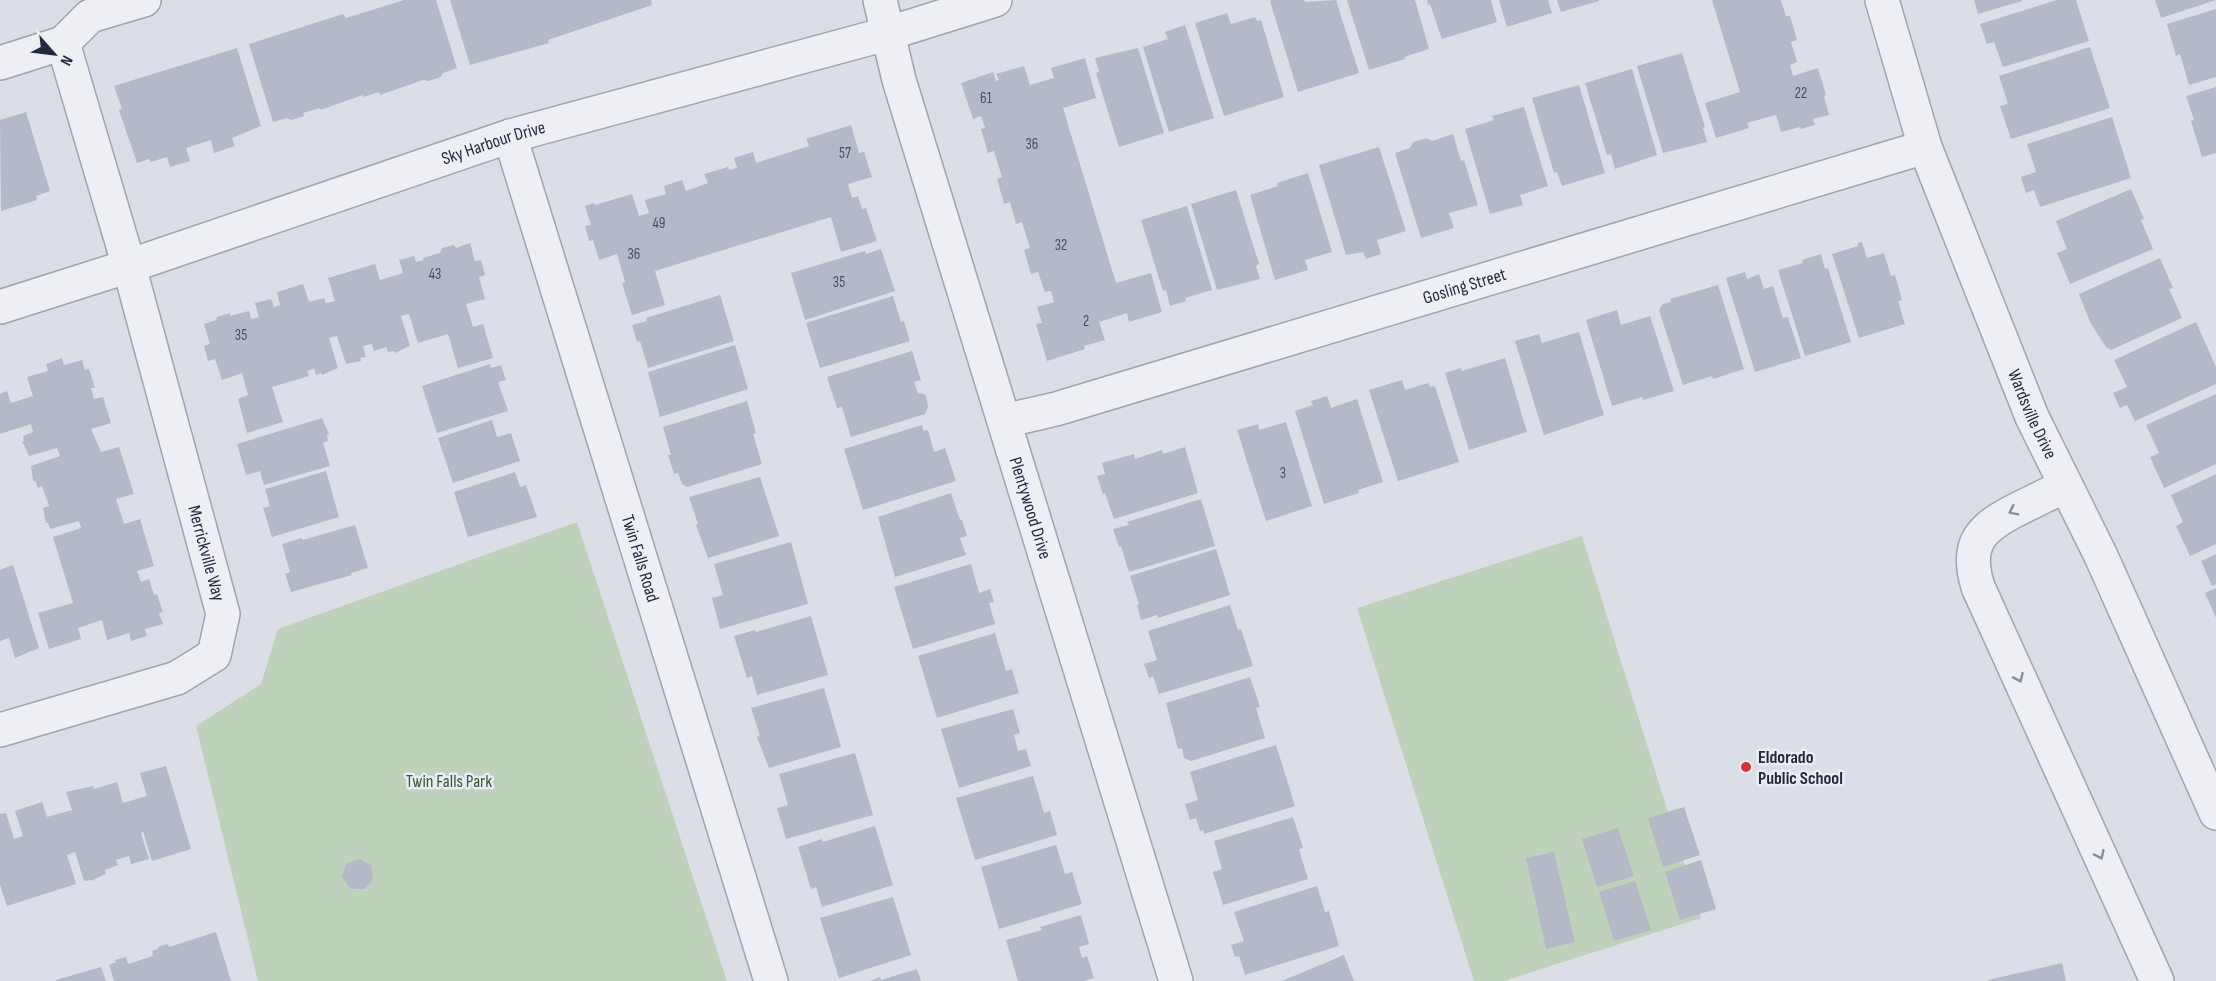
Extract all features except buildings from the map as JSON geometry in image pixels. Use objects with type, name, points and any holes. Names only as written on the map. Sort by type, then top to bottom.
[{"type":"street","points":[[0,63],[63,43],[90,16],[144,0]]},
{"type":"street","name":"Plentywood Drive","points":[[880,0],[886,34],[1176,981]]},
{"type":"street","name":"Sky Harbour Drive","points":[[0,307],[129,266],[510,136],[886,34],[995,0]]},
{"type":"street","name":"Wardsville Drive","points":[[1882,0],[1925,147],[2032,417],[2101,556],[2216,813]]},
{"type":"street","name":"Merrickville Way","points":[[0,730],[177,678],[214,655],[223,614],[129,266],[63,43]]},
{"type":"street","name":"Twin Falls Road","points":[[510,136],[771,981]]},
{"type":"street","name":"Gosling Street","points":[[1004,421],[1056,409],[1925,147]]},
{"type":"street","points":[[2065,486],[1992,522],[1980,535],[1973,551],[1972,569],[2157,981]]},
{"type":"green space","name":"Twin Falls Park","points":[[577,522],[727,981],[258,981],[196,726],[261,684],[278,629]]},
{"type":"green space","points":[[1582,536],[1701,918],[1504,981],[1474,981],[1357,608]]},
{"type":"place","name":"Eldorado Public School","points":[[1746,767]]}]
